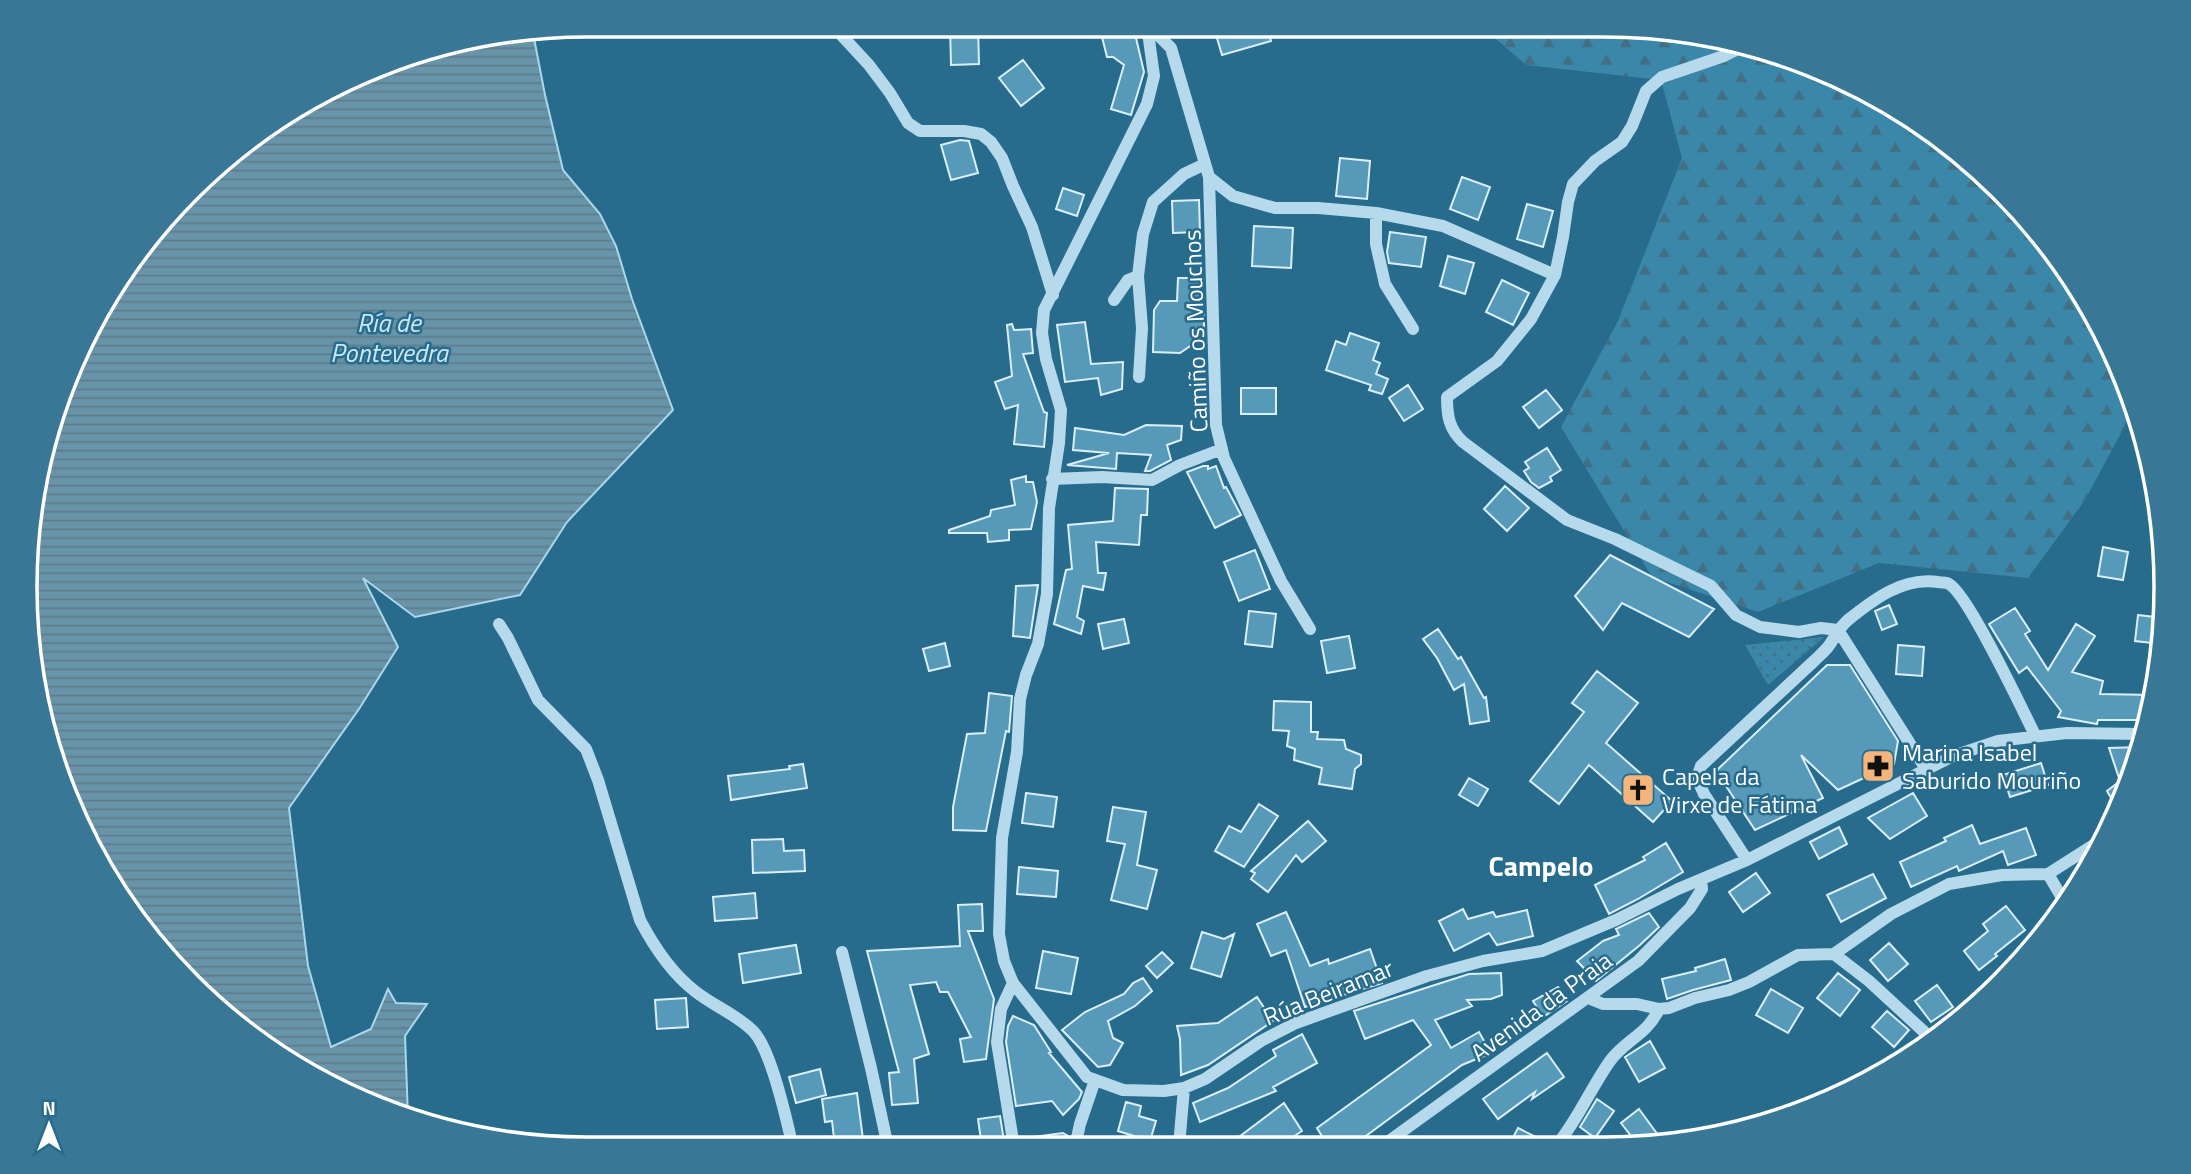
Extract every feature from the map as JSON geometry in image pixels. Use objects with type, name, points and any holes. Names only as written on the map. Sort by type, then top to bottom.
[{"type":"street","points":[[843,37],[869,65],[908,123],[920,131],[964,131],[981,134],[991,142],[1002,158],[1032,227],[1053,295]]},
{"type":"street","name":"Rúa Beiramar","points":[[1149,37],[1154,76],[1147,104],[1044,310],[1042,333],[1046,359],[1061,410],[1059,443],[1052,479],[1047,594],[1038,644],[1020,699],[1017,752],[1002,838],[999,934],[1004,961],[1013,983],[1087,1077],[1123,1090],[1164,1091],[1184,1088],[1205,1079],[1261,1041],[1296,1023],[1427,976],[1483,961],[1542,950],[1616,920],[1685,886],[1747,860],[1953,756],[1998,741],[2067,733],[2134,734]]},
{"type":"street","name":"Camiño os Mouchos","points":[[1160,37],[1171,48],[1209,177],[1216,425],[1222,449],[1281,581],[1310,629]]},
{"type":"street","points":[[1732,52],[1662,77],[1646,91],[1632,126],[1622,142],[1595,161],[1573,184],[1567,202],[1555,275],[1531,319],[1497,361],[1447,397],[1447,415],[1454,434],[1567,520],[1615,539],[1711,586],[1736,615],[1760,627],[1786,631],[1799,632],[1821,628],[1838,630]]},
{"type":"street","points":[[1139,377],[1142,328],[1138,275],[1143,234],[1153,202],[1184,174],[1205,164]]},
{"type":"street","points":[[1209,177],[1233,197],[1275,208],[1318,208],[1376,213],[1443,226],[1555,275]]},
{"type":"street","points":[[1376,213],[1376,244],[1385,285],[1413,329]]},
{"type":"street","points":[[1114,300],[1128,280],[1138,275]]},
{"type":"street","points":[[1052,479],[1102,477],[1152,480],[1180,465],[1222,449]]},
{"type":"street","points":[[1747,860],[1704,794],[1697,778],[1701,766],[1814,661],[1832,643],[1838,630],[1876,598],[1909,582],[1928,580],[1949,584],[1962,598],[2036,737]]},
{"type":"street","points":[[499,624],[538,700],[586,749],[598,780],[640,920],[651,942],[668,965],[695,992],[754,1032],[767,1050],[790,1137]]},
{"type":"street","points":[[1838,630],[1921,772]]},
{"type":"street","points":[[1588,998],[1603,1004],[1637,1004],[1659,1009],[1729,990],[1798,955],[1834,954],[1891,914],[1949,884],[2001,876],[2048,874],[2089,847]]},
{"type":"street","points":[[2048,874],[2060,895]]},
{"type":"street","name":"Avenida da Praia","points":[[1395,1137],[1638,961],[1690,908],[1702,889],[1701,880]]},
{"type":"street","points":[[842,952],[872,1068],[886,1137]]},
{"type":"street","points":[[1834,954],[1869,981],[1926,1033]]},
{"type":"street","points":[[1012,1137],[997,1042],[1001,1009],[1013,983]]},
{"type":"street","points":[[1563,1137],[1612,1058],[1652,1023],[1659,1009]]},
{"type":"street","points":[[1077,1137],[1095,1080]]},
{"type":"street","points":[[1180,1137],[1184,1088]]},
{"type":"green space","points":[[1494,37],[1640,38],[1676,41],[1746,55],[1815,79],[1879,110],[1939,150],[1993,198],[2041,252],[2081,312],[2112,376],[2128,420],[2085,500],[2028,578],[1879,563],[1758,612],[1652,577],[1561,427],[1618,321],[1682,158],[1661,80],[1526,65]]},
{"type":"green space","points":[[1824,637],[1768,685],[1745,645]]},
{"type":"water","name":"Ría de Pontevedra","points":[[534,39],[563,170],[600,214],[616,246],[632,299],[673,410],[567,522],[520,595],[415,617],[363,578],[398,647],[359,709],[289,808],[308,966],[331,1047],[371,1029],[388,989],[396,1003],[427,1004],[405,1036],[408,1107],[344,1081],[312,1064],[252,1024],[224,1001],[173,950],[129,893],[93,830],[55,729],[41,659],[38,623],[41,515],[55,445],[93,344],[129,281],[173,224],[198,198],[224,173],[281,129],[344,93],[445,55]]},
{"type":"building","points":[[950,37],[978,37],[979,64],[951,65]]},
{"type":"building","points":[[1102,37],[1136,37],[1144,72],[1131,115],[1111,109],[1124,65],[1113,57],[1107,57]]},
{"type":"building","points":[[1217,37],[1270,37],[1271,41],[1222,55]]},
{"type":"building","points":[[1023,60],[1044,88],[1021,106],[999,78]]},
{"type":"building","points":[[960,140],[969,141],[978,173],[951,180],[941,145]]},
{"type":"building","points":[[1340,158],[1370,161],[1367,199],[1336,196]]},
{"type":"building","points":[[1462,177],[1490,187],[1478,220],[1450,209]]},
{"type":"building","points":[[1063,188],[1084,195],[1077,216],[1056,209]]},
{"type":"building","points":[[1199,200],[1200,232],[1173,233],[1172,201]]},
{"type":"building","points":[[1527,204],[1553,211],[1543,247],[1517,239]]},
{"type":"building","points":[[1254,226],[1293,228],[1291,268],[1252,266]]},
{"type":"building","points":[[1390,232],[1426,237],[1421,267],[1389,263],[1387,252]]},
{"type":"building","points":[[1448,256],[1474,263],[1465,294],[1440,286]]},
{"type":"building","points":[[1178,278],[1201,278],[1199,310],[1204,311],[1204,327],[1193,329],[1196,342],[1180,353],[1153,352],[1154,310],[1160,301],[1177,301]]},
{"type":"building","points":[[1502,280],[1529,293],[1513,325],[1486,312]]},
{"type":"building","points":[[1085,322],[1091,364],[1123,362],[1122,389],[1101,395],[1098,378],[1065,382],[1057,325]]},
{"type":"building","points":[[1012,324],[1014,330],[1031,329],[1033,353],[1023,354],[1044,412],[1047,413],[1044,447],[1014,444],[1018,405],[1005,409],[995,382],[1012,376],[1007,325]]},
{"type":"building","points":[[1350,333],[1379,343],[1373,360],[1380,363],[1376,374],[1388,379],[1382,394],[1369,390],[1371,385],[1326,370],[1336,341],[1346,345]]},
{"type":"building","points":[[1408,385],[1423,409],[1404,421],[1389,398]]},
{"type":"building","points":[[1241,388],[1276,388],[1276,414],[1241,414]]},
{"type":"building","points":[[1546,390],[1562,410],[1539,428],[1523,407]]},
{"type":"building","points":[[1146,425],[1182,426],[1181,440],[1167,445],[1171,460],[1150,471],[1145,471],[1151,455],[1117,453],[1116,469],[1067,465],[1109,453],[1073,450],[1075,428],[1124,435]]},
{"type":"building","points":[[1547,448],[1561,470],[1550,477],[1552,481],[1539,488],[1524,471],[1529,468],[1525,462]]},
{"type":"building","points":[[1208,466],[1208,469],[1216,466],[1224,488],[1226,487],[1241,515],[1215,528],[1187,472]]},
{"type":"building","points":[[1026,476],[1026,482],[1033,482],[1037,502],[1031,529],[1009,530],[1009,540],[988,542],[987,533],[949,533],[949,530],[990,516],[991,510],[1015,505],[1011,480]]},
{"type":"building","points":[[1505,486],[1529,508],[1507,531],[1484,509]]},
{"type":"building","points":[[1115,488],[1148,489],[1147,515],[1141,515],[1139,545],[1096,542],[1098,573],[1106,573],[1103,590],[1083,586],[1077,617],[1084,621],[1081,634],[1054,624],[1066,570],[1072,569],[1068,525],[1113,521]]},
{"type":"building","points":[[2103,547],[2128,552],[2123,580],[2098,576]]},
{"type":"building","points":[[1255,550],[1270,589],[1239,601],[1224,562]]},
{"type":"building","points":[[1610,555],[1714,609],[1689,637],[1622,603],[1603,630],[1575,596]]},
{"type":"building","points":[[1038,585],[1030,638],[1013,636],[1016,586]]},
{"type":"building","points":[[1889,605],[1897,624],[1882,630],[1875,611]]},
{"type":"building","points":[[2015,608],[2030,631],[2025,634],[2048,670],[2076,624],[2095,636],[2072,672],[2103,681],[2100,694],[2144,695],[2138,720],[2098,720],[2097,724],[2058,717],[2061,711],[2027,667],[2019,673],[1989,624]]},
{"type":"building","points":[[1249,611],[1276,614],[1272,647],[1245,644]]},
{"type":"building","points":[[2138,615],[2153,617],[2151,643],[2135,641]]},
{"type":"building","points":[[1124,619],[1129,643],[1103,649],[1098,624]]},
{"type":"building","points":[[1438,629],[1458,659],[1461,657],[1484,698],[1486,697],[1489,721],[1470,724],[1464,684],[1454,690],[1423,639]]},
{"type":"building","points":[[1349,636],[1355,668],[1327,673],[1321,641]]},
{"type":"building","points":[[945,643],[950,666],[929,671],[923,649]]},
{"type":"building","points":[[1898,645],[1924,647],[1922,676],[1896,674]]},
{"type":"building","points":[[1827,665],[1850,665],[1898,741],[1894,764],[1838,790],[1801,755],[1823,798],[1755,830],[1716,771]]},
{"type":"building","points":[[1597,671],[1638,703],[1606,743],[1672,801],[1653,822],[1589,765],[1559,804],[1530,781],[1584,712],[1572,703]]},
{"type":"building","points":[[989,693],[1012,696],[1009,732],[1006,731],[986,831],[953,830],[953,807],[967,734],[985,733]]},
{"type":"building","points":[[1274,701],[1311,702],[1311,732],[1318,732],[1317,739],[1344,740],[1346,749],[1361,755],[1361,764],[1355,769],[1352,789],[1319,784],[1322,768],[1294,760],[1295,749],[1287,746],[1289,731],[1273,730]]},
{"type":"building","points":[[2130,747],[2119,779],[2109,748]]},
{"type":"building","points":[[2041,763],[2048,785],[2010,797],[2003,775]]},
{"type":"building","points":[[803,764],[807,788],[731,800],[728,776],[790,769],[789,766]]},
{"type":"building","points":[[1469,778],[1488,789],[1478,806],[1459,795]]},
{"type":"building","points":[[2118,783],[2112,799],[2107,791]]},
{"type":"building","points":[[1026,793],[1057,797],[1053,827],[1022,823]]},
{"type":"building","points":[[1913,793],[1927,816],[1890,839],[1868,818]]},
{"type":"building","points":[[1259,804],[1278,816],[1244,867],[1215,851],[1229,826],[1241,832]]},
{"type":"building","points":[[1113,807],[1146,812],[1137,865],[1157,870],[1147,909],[1111,900],[1125,844],[1107,841]]},
{"type":"building","points":[[1308,821],[1326,841],[1302,862],[1296,855],[1268,892],[1251,879],[1255,873],[1251,871]]},
{"type":"building","points":[[1972,825],[1980,844],[2026,828],[2036,855],[2008,865],[2003,851],[1959,871],[1957,866],[1911,887],[1900,862],[1946,841],[1944,838]]},
{"type":"building","points":[[1839,827],[1847,844],[1819,859],[1810,842]]},
{"type":"building","points":[[783,839],[784,851],[804,850],[805,871],[753,873],[752,840]]},
{"type":"building","points":[[1666,843],[1683,872],[1609,914],[1595,885],[1645,860],[1643,857]]},
{"type":"building","points":[[1019,867],[1058,871],[1056,897],[1017,894]]},
{"type":"building","points":[[1756,873],[1770,893],[1743,912],[1729,892]]},
{"type":"building","points":[[1873,874],[1886,898],[1841,922],[1827,895]]},
{"type":"building","points":[[755,893],[757,918],[715,921],[713,897]]},
{"type":"building","points":[[982,904],[983,931],[968,931],[994,999],[986,1059],[964,1062],[960,1039],[971,1037],[948,992],[940,992],[936,982],[910,985],[929,1054],[914,1059],[918,1103],[892,1105],[889,1073],[899,1072],[867,951],[960,946],[958,905]]},
{"type":"building","points":[[2006,906],[2025,930],[1979,970],[1964,951],[1988,931],[1983,924]]},
{"type":"building","points":[[1463,909],[1468,919],[1493,912],[1496,917],[1527,910],[1533,936],[1497,945],[1489,933],[1454,951],[1439,921]]},
{"type":"building","points":[[1286,912],[1310,966],[1328,959],[1329,964],[1370,949],[1382,983],[1305,1007],[1286,950],[1271,956],[1257,924]]},
{"type":"building","points":[[1649,913],[1659,927],[1596,981],[1577,961],[1603,941],[1619,935],[1616,929]]},
{"type":"building","points":[[1202,932],[1224,939],[1234,934],[1221,977],[1191,968]]},
{"type":"building","points":[[1889,943],[1908,964],[1888,981],[1870,960]]},
{"type":"building","points":[[796,945],[801,973],[743,983],[739,954]]},
{"type":"building","points":[[1043,951],[1078,958],[1071,994],[1036,988]]},
{"type":"building","points":[[1162,952],[1173,963],[1157,978],[1146,966]]},
{"type":"building","points":[[1725,959],[1731,980],[1667,999],[1662,979],[1696,971],[1695,968]]},
{"type":"building","points":[[1501,973],[1502,995],[1491,999],[1467,1000],[1472,1006],[1435,1020],[1451,1048],[1479,1032],[1491,1053],[1462,1065],[1364,1137],[1322,1137],[1317,1128],[1431,1045],[1413,1020],[1365,1039],[1354,1011],[1469,974]]},
{"type":"building","points":[[1838,973],[1860,990],[1840,1016],[1817,998]]},
{"type":"building","points":[[1143,978],[1152,991],[1135,1006],[1108,1021],[1113,1038],[1123,1043],[1110,1065],[1098,1067],[1062,1030],[1085,1012],[1124,994],[1133,983]]},
{"type":"building","points":[[1937,985],[1953,1007],[1931,1022],[1915,1001]]},
{"type":"building","points":[[1558,987],[1567,1001],[1543,1017],[1533,1001]]},
{"type":"building","points":[[1771,989],[1803,1008],[1788,1033],[1756,1015]]},
{"type":"building","points":[[1257,997],[1273,1021],[1208,1065],[1181,1075],[1177,1026],[1218,1023]]},
{"type":"building","points":[[686,998],[688,1027],[657,1029],[655,1000]]},
{"type":"building","points":[[1887,1011],[1909,1030],[1894,1047],[1872,1027]]},
{"type":"building","points":[[1013,1016],[1034,1025],[1051,1052],[1049,1053],[1082,1092],[1079,1099],[1063,1115],[1052,1101],[1016,1106],[1006,1042],[1008,1026]]},
{"type":"building","points":[[1302,1034],[1317,1063],[1273,1087],[1276,1091],[1200,1122],[1193,1103],[1228,1088],[1276,1056],[1273,1050]]},
{"type":"building","points":[[1650,1041],[1665,1068],[1639,1082],[1625,1057]]},
{"type":"building","points":[[1547,1053],[1564,1077],[1532,1099],[1535,1092],[1498,1119],[1483,1099]]},
{"type":"building","points":[[820,1069],[826,1095],[796,1103],[789,1077]]},
{"type":"building","points":[[857,1093],[863,1137],[834,1137],[832,1121],[825,1122],[822,1099]]},
{"type":"building","points":[[1597,1099],[1614,1111],[1596,1137],[1580,1127]]},
{"type":"building","points":[[1126,1102],[1141,1106],[1139,1116],[1156,1121],[1151,1137],[1137,1137],[1118,1131]]},
{"type":"building","points":[[1284,1103],[1302,1131],[1293,1137],[1239,1137]]},
{"type":"building","points":[[1639,1109],[1658,1135],[1631,1136],[1621,1123]]},
{"type":"building","points":[[1000,1116],[1003,1137],[981,1137],[978,1119]]},
{"type":"building","points":[[1518,1128],[1536,1137],[1513,1137]]},
{"type":"building","points":[[1063,1133],[1068,1136],[1068,1137],[1033,1137]]},
{"type":"place","name":"Marina Isabel Saburido Mouriño","points":[[1878,766]]},
{"type":"place","name":"Capela da Virxe de Fátima","points":[[1638,790]]},
{"type":"district","name":"Campelo","points":[[1541,865]]}]
